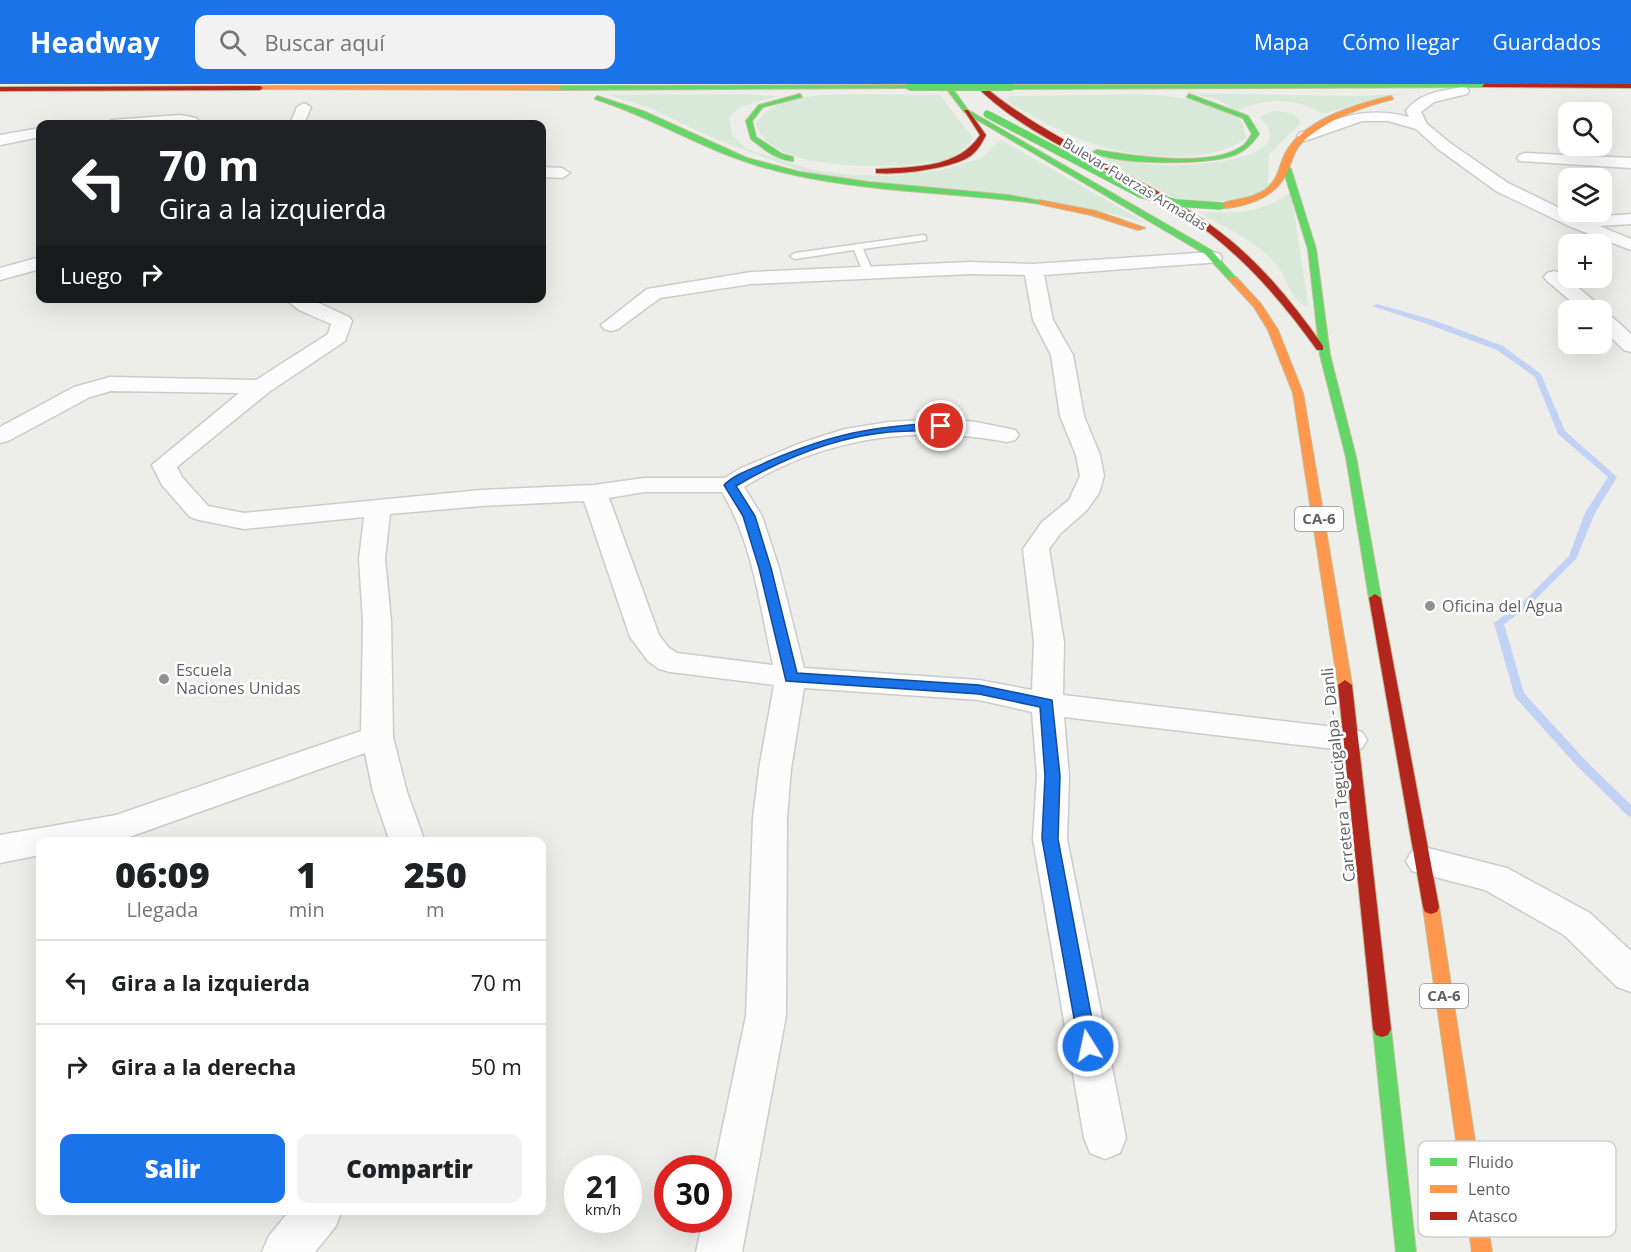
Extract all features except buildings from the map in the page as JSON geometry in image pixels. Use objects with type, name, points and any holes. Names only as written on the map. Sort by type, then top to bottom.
[{"type":"highway","name":"Bulevar Fuerzas Armadas","points":[[977,84],[986,94],[1050,134],[1179,207],[1240,250],[1292,307],[1325,354]]},
{"type":"highway","points":[[0,89],[1631,86]]},
{"type":"highway","points":[[855,87],[788,98],[762,106],[749,121],[753,138],[780,156],[827,168],[856,171],[914,169],[953,160],[971,153],[978,146],[983,135],[966,111]]},
{"type":"highway","points":[[1122,87],[1200,99],[1246,117]]},
{"type":"highway","points":[[950,89],[987,114],[1140,194],[1176,203],[1221,206],[1242,205],[1273,191],[1287,169],[1290,150],[1318,119],[1382,100],[1417,94],[1533,87]]},
{"type":"highway","points":[[503,88],[570,92],[621,102],[713,147],[764,166],[836,181],[1015,198],[1054,204],[1098,214],[1210,255]]},
{"type":"highway","name":"Bulevar Fuerzas Armadas","points":[[950,89],[966,111],[1210,255],[1258,306]]},
{"type":"highway","points":[[1050,134],[1098,152],[1132,158],[1187,160],[1211,158],[1245,147],[1253,141],[1256,134],[1245,113],[1257,107]]},
{"type":"highway","points":[[1287,169],[1312,249],[1325,354]]},
{"type":"highway","name":"Carretera Tegucigalpa - Danli","points":[[1258,306],[1273,330],[1298,393],[1343,666],[1406,1252]]},
{"type":"highway","name":"CA-6","points":[[1325,354],[1351,457],[1400,741],[1424,861],[1466,1141]]},
{"type":"highway","name":"CA-6","points":[[1480,1237],[1482,1252]]},
{"type":"street","points":[[1462,92],[1436,97],[1418,106],[1413,111],[1421,126],[1444,146],[1502,187],[1577,223],[1631,245]]},
{"type":"street","points":[[299,120],[304,107]]},
{"type":"street","points":[[1305,136],[1360,116],[1389,116],[1421,126]]},
{"type":"street","points":[[166,120],[186,120]]},
{"type":"street","points":[[0,140],[36,134]]},
{"type":"street","points":[[1525,158],[1631,163]]},
{"type":"street","points":[[546,172],[562,173]]},
{"type":"street","points":[[1577,223],[1631,219]]},
{"type":"street","points":[[610,325],[654,292],[751,278],[970,268],[1033,270],[1210,255]]},
{"type":"street","points":[[0,274],[36,263]]},
{"type":"street","points":[[1033,270],[1042,320],[1062,355],[1071,416],[1088,455],[1092,476],[1086,494],[1078,505],[1051,528],[1035,549],[1049,642],[1047,704],[1053,776],[1050,839],[1105,1138]]},
{"type":"street","points":[[1554,277],[1581,300]]},
{"type":"street","points":[[302,303],[342,321],[338,337],[261,387],[164,465],[171,480],[199,512],[244,521],[482,498],[594,493],[644,485],[730,485],[748,474],[809,448],[845,436],[889,429],[941,426],[1007,435]]},
{"type":"street","points":[[1612,328],[1631,346]]},
{"type":"street","points":[[0,436],[82,392],[110,384],[125,382],[261,387]]},
{"type":"street","points":[[719,1252],[766,1016],[770,818],[775,769],[791,677],[765,568],[749,516],[730,485]]},
{"type":"street","points":[[594,493],[645,637],[658,654],[670,662],[791,677],[979,690],[1047,704],[1351,740]]},
{"type":"street","points":[[378,507],[372,560],[377,621],[377,737],[390,792],[406,837]]},
{"type":"street","points":[[68,837],[118,828],[377,737]]},
{"type":"street","points":[[0,849],[36,843]]},
{"type":"street","points":[[1424,861],[1494,878],[1556,912],[1577,924],[1631,975]]},
{"type":"street","points":[[287,1251],[316,1215]]},
{"type":"lane","points":[[795,256],[923,238]]},
{"type":"lane","points":[[857,247],[868,272]]},
{"type":"green space","points":[[1189,93],[1358,96],[1410,93],[1374,99],[1322,114],[1313,108],[1280,101],[1258,104],[1238,111],[1216,99]]},
{"type":"green space","points":[[1140,94],[1193,100],[1220,107],[1240,120],[1246,138],[1231,147],[1206,154],[1156,156],[1133,153],[1110,149],[1068,134],[1006,100],[1009,96]]},
{"type":"green space","points":[[609,95],[778,96],[742,106],[729,117],[732,135],[747,149],[812,170],[852,175],[893,176],[942,170],[982,158],[1001,140],[1146,223],[1099,210],[805,172],[715,139],[648,107]]},
{"type":"green space","points":[[940,95],[972,137],[963,150],[943,160],[904,165],[856,166],[804,159],[782,151],[765,139],[756,124],[764,114],[785,102],[810,96]]},
{"type":"green space","points":[[1274,111],[1293,115],[1301,123],[1269,154],[1268,189],[1244,200],[1182,202],[1092,154],[1160,165],[1211,163],[1245,156],[1258,151],[1269,141],[1268,127],[1259,117]]},
{"type":"green space","points":[[1291,192],[1308,304],[1306,306],[1296,299],[1279,268],[1262,251],[1242,236],[1198,212],[1223,213],[1258,209],[1270,205]]},
{"type":"waterway","points":[[1377,306],[1430,322],[1500,348],[1538,376],[1561,432],[1613,477],[1590,513],[1573,557],[1526,604],[1499,623],[1519,694],[1581,763],[1631,812]]},
{"type":"traffic: fast","points":[[946,84],[966,111],[1208,252],[1233,279]]},
{"type":"traffic: fast","points":[[1011,87],[1484,86]]},
{"type":"traffic: fast","points":[[558,88],[910,87]]},
{"type":"traffic: fast","points":[[910,87],[1011,87]]},
{"type":"traffic: fast","points":[[790,159],[779,156],[753,138],[749,121],[761,106],[800,96]]},
{"type":"traffic: fast","points":[[1097,152],[1158,160],[1207,159],[1229,155],[1246,147],[1256,134],[1246,117],[1189,96]]},
{"type":"traffic: fast","points":[[597,98],[640,113],[744,159],[800,174],[834,180],[1042,202]]},
{"type":"traffic: fast","points":[[987,114],[1140,194],[1176,203],[1221,206]]},
{"type":"traffic: fast","points":[[1287,169],[1312,249],[1325,355],[1351,457],[1375,598]]},
{"type":"traffic: fast","points":[[1382,1029],[1406,1252]]},
{"type":"traffic: slow","points":[[260,88],[558,88]]},
{"type":"traffic: slow","points":[[1221,206],[1241,203],[1267,192],[1280,179],[1293,147],[1314,129],[1338,115],[1391,98]]},
{"type":"traffic: slow","points":[[1042,202],[1093,213],[1141,228]]},
{"type":"traffic: slow","points":[[1233,279],[1258,306],[1273,330],[1298,393],[1345,685]]},
{"type":"traffic: slow","points":[[1431,907],[1466,1141]]},
{"type":"traffic: slow","points":[[1480,1237],[1482,1252]]},
{"type":"traffic: jam","points":[[977,84],[1024,121],[1161,196],[1208,226],[1261,273],[1291,308],[1320,348]]},
{"type":"traffic: jam","points":[[1484,86],[1631,86]]},
{"type":"traffic: jam","points":[[0,89],[260,88]]},
{"type":"traffic: jam","points":[[879,171],[942,164],[965,156],[983,135],[966,111]]},
{"type":"traffic: jam","points":[[1375,598],[1431,907]]},
{"type":"traffic: jam","points":[[1345,685],[1382,1029]]},
{"type":"place","name":"Oficina del Agua","points":[[1430,606]]},
{"type":"place","name":"Escuela Naciones Unidas","points":[[164,679]]},
{"type":"route","points":[[941,426],[889,429],[845,436],[809,448],[748,474],[730,485],[749,516],[765,568],[791,677],[979,690],[1047,704],[1053,776],[1050,839],[1088,1046]]}]
